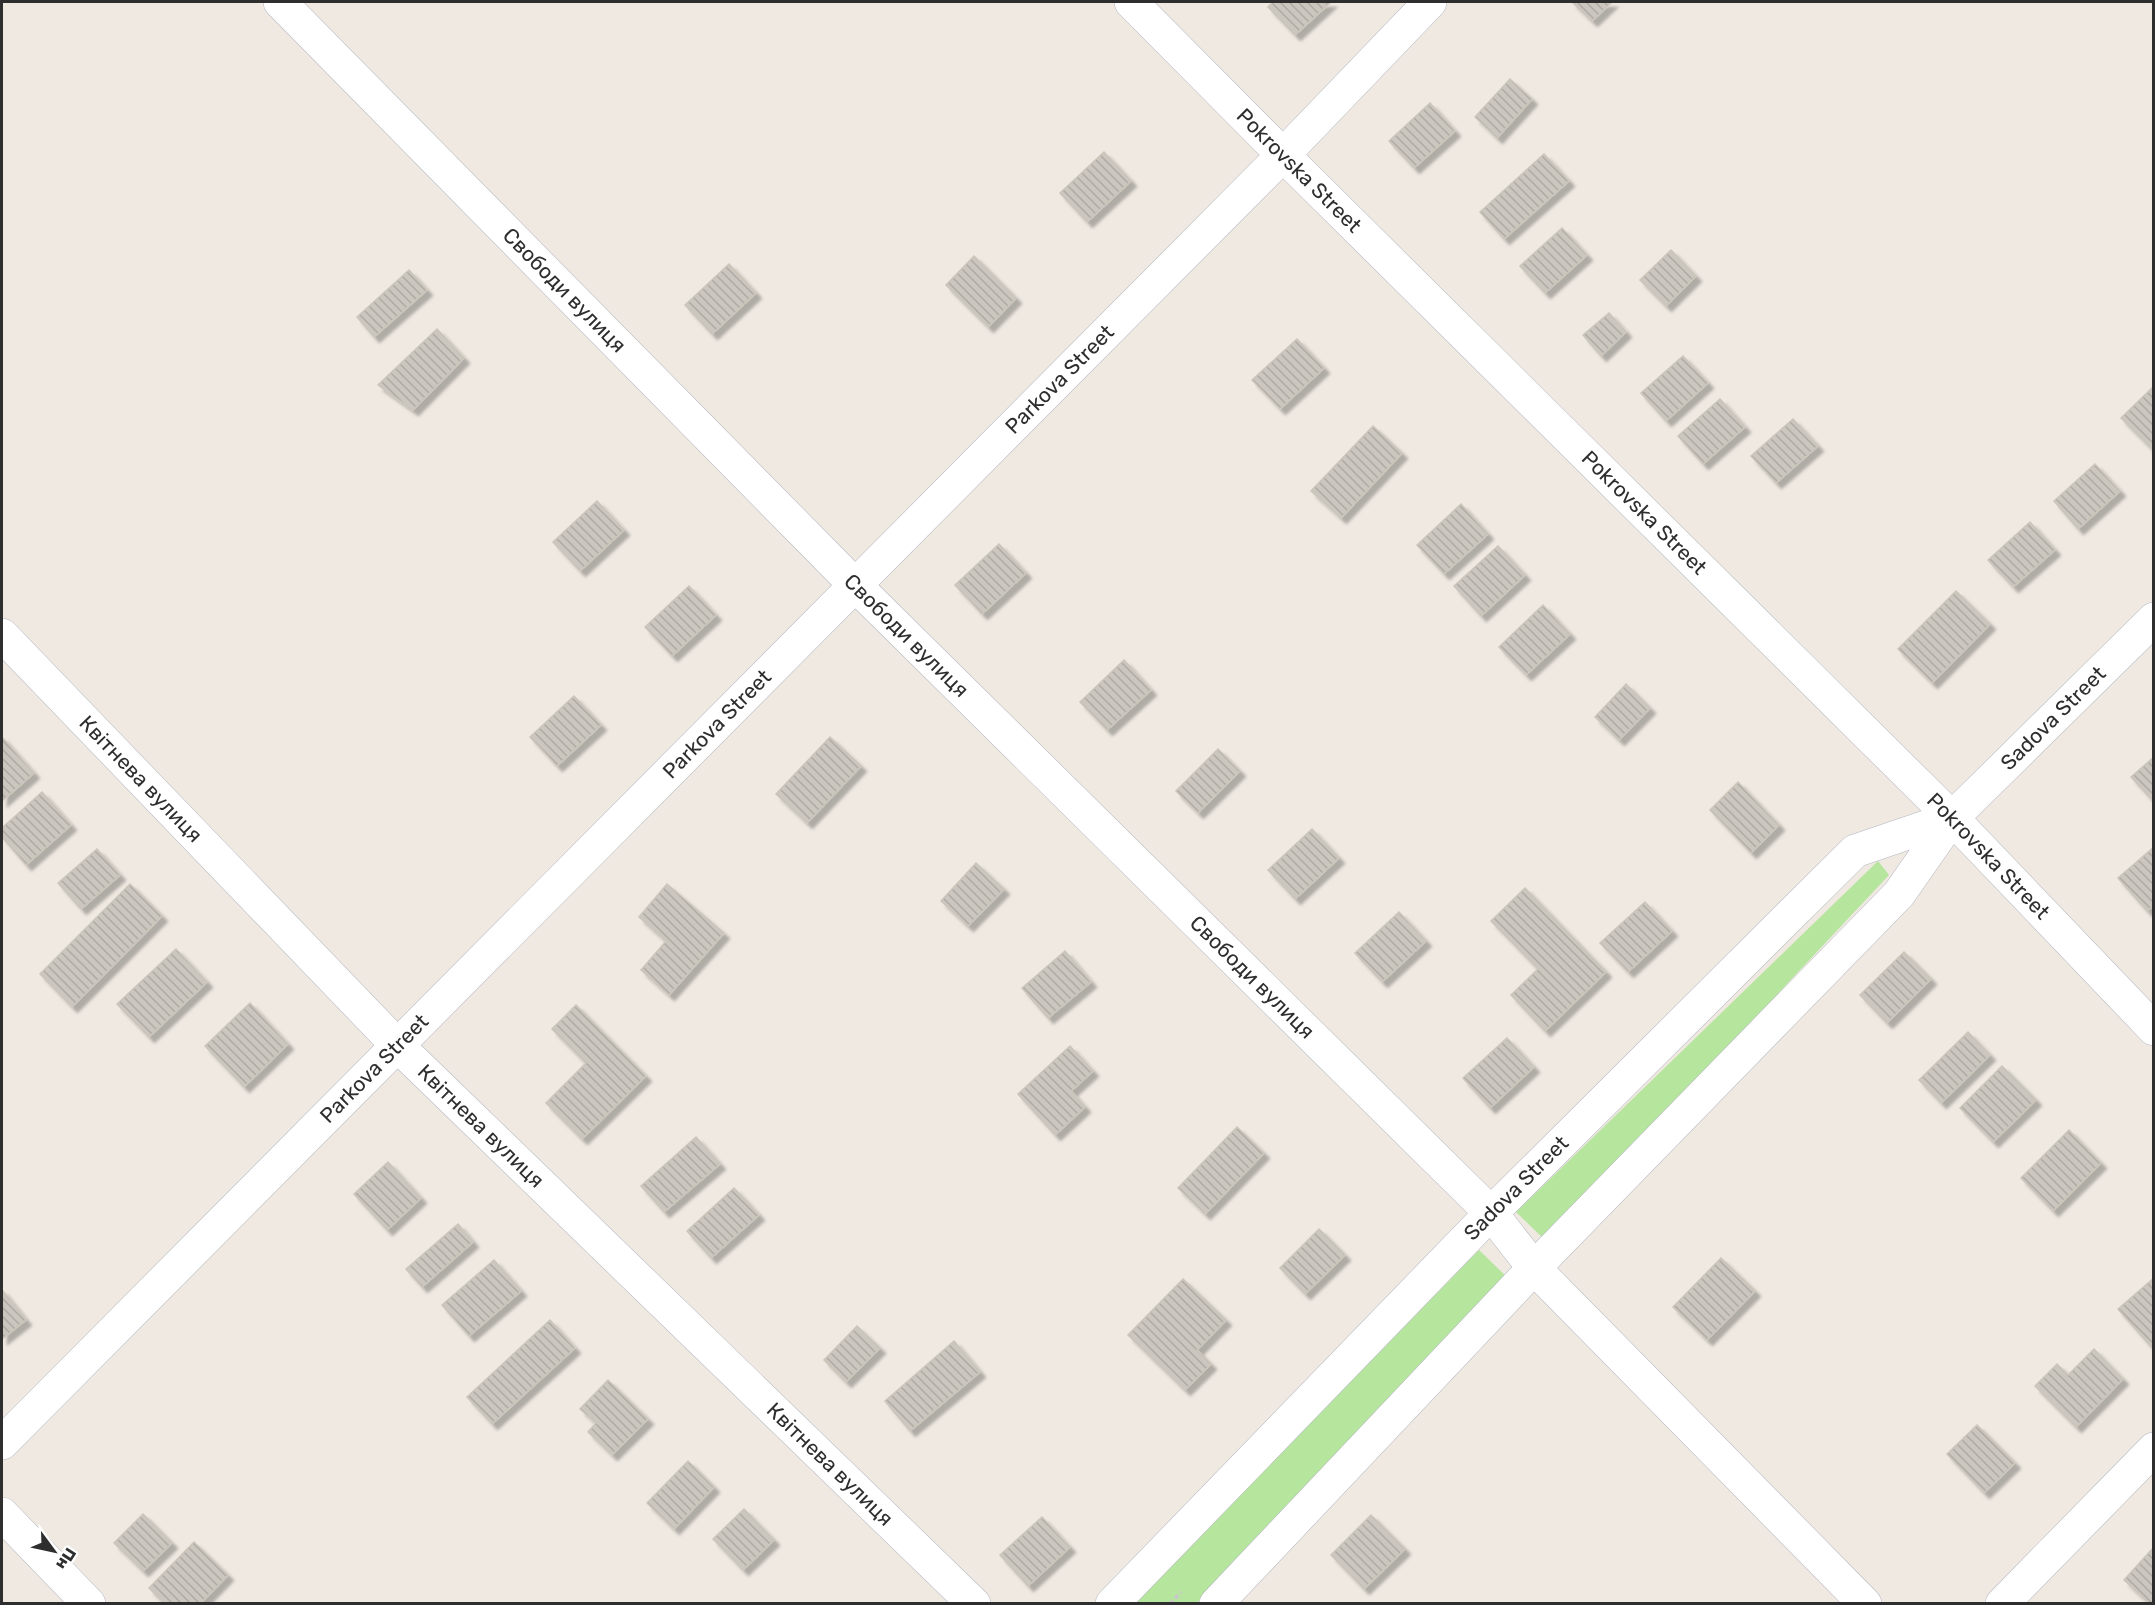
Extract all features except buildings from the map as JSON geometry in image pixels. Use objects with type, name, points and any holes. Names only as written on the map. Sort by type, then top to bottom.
[{"type":"street","name":"Свободи вулиця","points":[[280,2],[856,586],[1491,1213],[1534,1268],[1865,1604]]},
{"type":"street","name":"Pokrovska Street","points":[[1131,2],[1952,818],[2154,1029]]},
{"type":"street","name":"Parkova Street","points":[[2,1443],[856,586],[1283,155],[1430,2]]},
{"type":"street","name":"Sadova Street","points":[[1216,1604],[1534,1268],[1899,894],[1952,818],[2154,619]]},
{"type":"street","name":"Квітнева вулиця","points":[[2,635],[397,1045],[974,1604]]},
{"type":"street","name":"Sadova Street","points":[[1112,1604],[1491,1213],[1855,851],[1952,818]]},
{"type":"street","points":[[2002,1604],[2154,1449]]},
{"type":"street","points":[[2,1514],[89,1604]]},
{"type":"green space","points":[[1878,861],[1889,875],[1546,1241],[1516,1212]]},
{"type":"green space","points":[[1479,1250],[1510,1280],[1197,1603],[1134,1604]]}]
